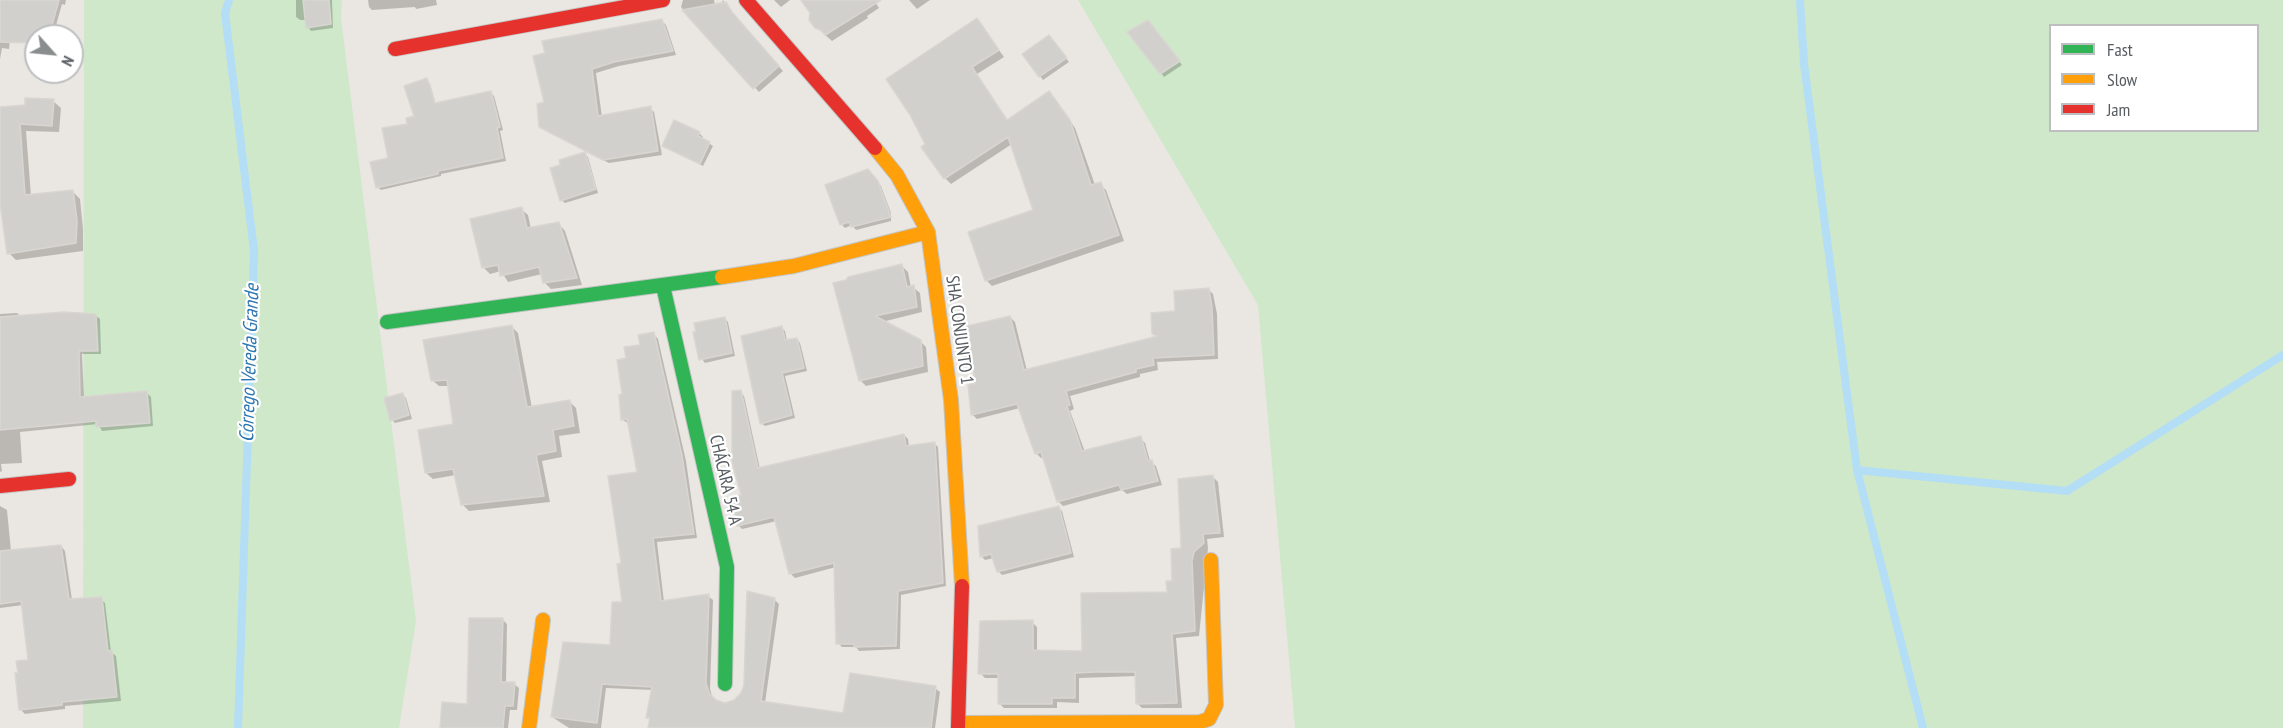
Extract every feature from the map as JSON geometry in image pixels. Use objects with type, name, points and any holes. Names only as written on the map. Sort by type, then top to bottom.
[{"type":"street","points":[[395,49],[663,0]]},
{"type":"street","name":"SHA CONJUNTO 1","points":[[746,0],[849,116],[897,176],[928,232],[951,400],[962,574],[958,725]]},
{"type":"street","points":[[387,321],[663,286],[794,266],[928,232]]},
{"type":"street","name":"CHÁCARA 54 A","points":[[663,286],[727,567],[724,684]]},
{"type":"street","points":[[0,486],[69,478]]},
{"type":"street","points":[[958,725],[1200,722],[1209,719],[1216,705],[1211,560]]},
{"type":"street","points":[[530,728],[543,620]]},
{"type":"green space","points":[[84,0],[342,0],[341,18],[416,621],[399,728],[83,728]]},
{"type":"green space","points":[[1078,0],[2283,0],[2283,728],[1295,728],[1258,305]]},
{"type":"building","points":[[0,0],[59,0],[52,24],[24,24],[24,43],[0,42]]},
{"type":"building","points":[[303,0],[329,0],[331,24],[306,28]]},
{"type":"building","points":[[801,0],[881,0],[825,35],[809,20],[810,13]]},
{"type":"building","points":[[726,2],[779,66],[753,89],[682,10]]},
{"type":"building","points":[[977,18],[999,50],[972,67],[1007,120],[1049,91],[1070,120],[1091,185],[1101,182],[1119,235],[985,281],[968,232],[1033,210],[1008,137],[944,179],[921,147],[925,144],[910,115],[886,79]]},
{"type":"building","points":[[662,19],[673,51],[614,62],[592,69],[598,116],[651,106],[658,151],[603,160],[539,127],[537,104],[544,102],[533,56],[545,53],[542,41]]},
{"type":"building","points":[[1148,20],[1180,61],[1160,74],[1127,32]]},
{"type":"building","points":[[1049,35],[1067,58],[1039,77],[1022,54]]},
{"type":"building","points":[[427,78],[435,103],[491,91],[500,127],[497,128],[503,158],[438,171],[438,174],[376,188],[370,162],[388,158],[382,128],[407,124],[406,118],[414,116],[404,86]]},
{"type":"building","points":[[25,98],[54,99],[52,126],[20,124],[25,195],[73,190],[77,220],[76,243],[7,254],[0,203],[0,107],[25,105]]},
{"type":"building","points":[[674,120],[700,132],[698,136],[710,142],[700,164],[662,146]]},
{"type":"building","points":[[585,152],[596,189],[560,201],[550,168],[560,165],[559,160]]},
{"type":"building","points":[[868,169],[878,181],[891,217],[851,227],[849,222],[840,225],[825,185]]},
{"type":"building","points":[[522,207],[527,228],[559,222],[577,278],[543,283],[539,267],[500,276],[498,265],[482,268],[470,219]]},
{"type":"building","points":[[902,264],[907,287],[914,285],[917,307],[875,316],[921,340],[923,366],[859,381],[833,283],[846,280],[848,277]]},
{"type":"building","points":[[1209,288],[1214,355],[1153,358],[1154,365],[1136,369],[1136,372],[1066,391],[1070,405],[1067,406],[1082,451],[1141,436],[1148,461],[1152,460],[1158,481],[1121,490],[1119,485],[1057,502],[1041,452],[1035,454],[1017,404],[971,415],[968,385],[975,383],[967,326],[1010,316],[1024,370],[1158,336],[1152,334],[1151,313],[1175,311],[1174,291]]},
{"type":"building","points":[[64,312],[96,314],[98,351],[79,351],[80,397],[147,391],[150,423],[96,427],[96,421],[0,430],[0,317]]},
{"type":"building","points":[[725,317],[732,353],[699,360],[693,332],[696,332],[694,323]]},
{"type":"building","points":[[512,325],[527,407],[570,400],[574,426],[553,430],[556,451],[536,455],[544,496],[461,505],[453,469],[425,473],[418,430],[453,424],[447,380],[431,381],[423,340]]},
{"type":"building","points":[[782,326],[785,340],[797,338],[804,368],[782,373],[792,415],[760,424],[741,336]]},
{"type":"building","points":[[654,332],[682,456],[694,534],[653,538],[661,601],[709,594],[706,683],[709,693],[716,700],[725,703],[734,700],[741,693],[744,685],[747,591],[775,598],[761,701],[843,713],[850,673],[936,686],[931,728],[648,728],[650,718],[646,718],[652,687],[602,684],[597,723],[551,717],[563,642],[610,645],[612,602],[622,602],[617,564],[621,563],[608,476],[637,472],[627,419],[621,420],[619,395],[622,394],[617,360],[626,358],[624,347],[640,345],[638,335]]},
{"type":"building","points":[[741,390],[758,468],[904,434],[906,446],[935,442],[943,583],[898,591],[896,646],[854,647],[854,644],[836,644],[834,563],[789,574],[774,517],[737,526],[730,497],[741,495],[732,462],[732,391]]},
{"type":"building","points":[[403,393],[409,415],[390,421],[384,398]]},
{"type":"building","points":[[1213,475],[1220,533],[1203,534],[1204,543],[1194,552],[1192,561],[1195,631],[1172,634],[1177,703],[1136,704],[1135,672],[1096,672],[1075,673],[1075,698],[1052,698],[1052,704],[998,704],[998,674],[978,674],[980,621],[1033,620],[1033,650],[1082,651],[1081,593],[1167,592],[1166,581],[1172,581],[1171,549],[1181,548],[1178,479]]},
{"type":"building","points":[[1059,506],[1071,553],[997,572],[991,554],[980,557],[978,526]]},
{"type":"building","points":[[61,545],[69,599],[102,597],[108,651],[112,650],[117,697],[62,702],[62,705],[19,710],[16,661],[28,660],[21,601],[0,604],[0,551]]},
{"type":"building","points":[[469,618],[503,618],[501,682],[515,682],[513,706],[505,706],[503,728],[440,728],[442,702],[467,704]]},
{"type":"waterway","name":"Córrego Vereda Grande","points":[[229,0],[225,13],[254,251],[238,728]]},
{"type":"waterway","points":[[1800,0],[1804,64],[1857,470],[1923,728]]},
{"type":"waterway","points":[[1857,470],[2067,491],[2283,355]]},
{"type":"traffic: fast","points":[[387,322],[722,277]]},
{"type":"traffic: fast","points":[[663,286],[727,567],[725,684]]},
{"type":"traffic: slow","points":[[875,148],[897,175],[928,232],[951,400],[962,586]]},
{"type":"traffic: slow","points":[[722,277],[794,266],[928,232]]},
{"type":"traffic: slow","points":[[959,723],[1200,722],[1209,719],[1216,705],[1211,560]]},
{"type":"traffic: slow","points":[[529,728],[543,620]]},
{"type":"traffic: jam","points":[[395,49],[663,0]]},
{"type":"traffic: jam","points":[[746,0],[875,148]]},
{"type":"traffic: jam","points":[[0,486],[69,479]]},
{"type":"traffic: jam","points":[[958,728],[962,586]]}]
